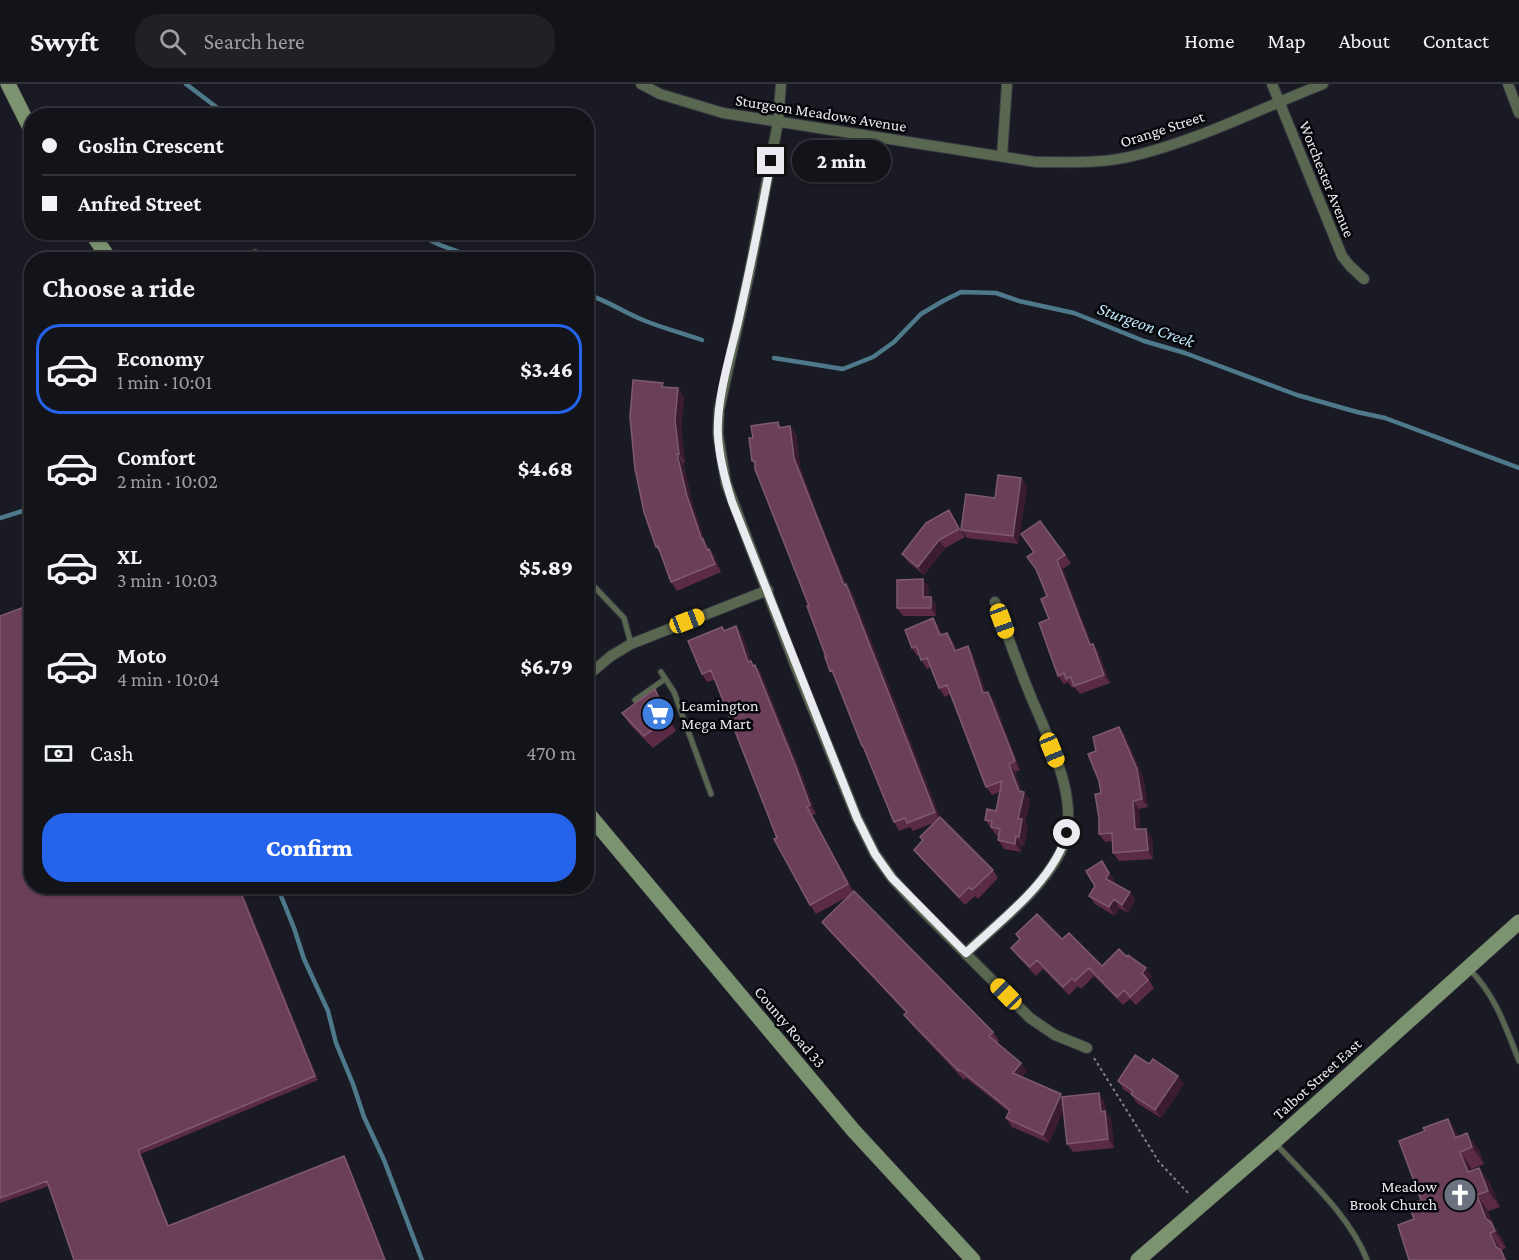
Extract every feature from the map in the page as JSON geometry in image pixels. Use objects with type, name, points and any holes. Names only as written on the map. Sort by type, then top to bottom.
[{"type":"main road","points":[[8,84],[24,116]]},
{"type":"main road","name":"County Road 33","points":[[594,821],[853,1130],[973,1260]]},
{"type":"main road","name":"Talbot Street East","points":[[1138,1260],[1274,1142],[1519,922]]},
{"type":"street","name":"Sturgeon Meadows Avenue","points":[[641,84],[660,94],[723,113],[1002,156]]},
{"type":"street","points":[[781,84],[778,122],[750,270],[719,410],[718,434],[726,483],[848,797],[883,866],[903,890],[1030,1018],[1055,1035],[1088,1048]]},
{"type":"street","points":[[1002,156],[1007,84]]},
{"type":"street","name":"Worchester Avenue","points":[[1272,84],[1342,256],[1364,279]]},
{"type":"street","name":"Orange Street","points":[[1002,156],[1036,162],[1096,162],[1137,155],[1213,128],[1323,84]]},
{"type":"street","points":[[1508,84],[1519,113]]},
{"type":"street","points":[[594,670],[631,644],[768,590]]},
{"type":"street","points":[[966,953],[1048,872],[1064,843],[1068,821],[1066,794],[1057,763],[995,602]]},
{"type":"lane","points":[[594,586],[624,618],[631,644]]},
{"type":"lane","points":[[661,672],[674,692],[711,794]]},
{"type":"lane","points":[[635,700],[665,679]]},
{"type":"lane","points":[[1468,968],[1493,998],[1519,1061]]},
{"type":"lane","points":[[1274,1142],[1345,1220],[1367,1260]]},
{"type":"path","points":[[1088,1048],[1159,1162],[1200,1206]]},
{"type":"building","points":[[633,380],[663,383],[662,387],[678,388],[675,420],[679,454],[677,454],[687,496],[702,540],[707,550],[709,549],[715,564],[671,582],[644,512],[635,469],[630,417]]},
{"type":"building","points":[[778,422],[779,428],[790,426],[794,458],[935,812],[907,823],[905,818],[894,822],[832,670],[830,671],[807,606],[809,606],[755,469],[755,461],[752,461],[749,438],[753,438],[751,426]]},
{"type":"building","points":[[998,475],[1021,478],[1013,536],[961,530],[966,494],[995,498]]},
{"type":"building","points":[[949,510],[959,529],[939,540],[918,567],[902,554],[926,523]]},
{"type":"building","points":[[1040,521],[1065,555],[1057,560],[1104,675],[1074,686],[1071,677],[1066,679],[1064,673],[1058,676],[1039,623],[1049,619],[1041,599],[1047,596],[1036,569],[1027,557],[1034,552],[1021,534]]},
{"type":"building","points":[[923,579],[923,597],[931,597],[931,608],[897,608],[897,580]]},
{"type":"building","points":[[24,607],[24,894],[241,894],[315,1076],[138,1150],[168,1226],[344,1156],[385,1260],[74,1260],[47,1181],[0,1198],[0,616]]},
{"type":"building","points":[[933,618],[940,635],[947,633],[955,651],[968,646],[983,693],[988,692],[1015,761],[1009,764],[1019,791],[1024,792],[1018,819],[1022,819],[1019,837],[1016,836],[1015,844],[998,840],[1000,829],[991,827],[992,821],[985,820],[987,809],[996,811],[1002,781],[986,787],[947,685],[939,688],[927,658],[921,660],[916,646],[912,648],[905,630]]},
{"type":"building","points":[[736,626],[748,662],[751,661],[753,666],[755,665],[796,767],[810,805],[807,807],[848,884],[810,905],[774,839],[777,838],[711,670],[702,674],[688,641],[722,627],[724,631]]},
{"type":"building","points":[[655,689],[667,719],[644,736],[622,713]]},
{"type":"building","points":[[1119,727],[1137,769],[1142,799],[1133,801],[1135,829],[1146,829],[1148,850],[1113,853],[1112,833],[1099,834],[1095,794],[1101,793],[1099,781],[1088,754],[1096,751],[1093,737]]},
{"type":"building","points":[[940,817],[993,870],[972,890],[969,887],[959,897],[914,850],[923,840],[920,837]]},
{"type":"building","points":[[1102,861],[1109,873],[1106,879],[1130,892],[1122,905],[1114,899],[1109,907],[1089,896],[1095,886],[1086,871]]},
{"type":"building","points":[[854,891],[993,1032],[989,1036],[1021,1063],[1013,1073],[1061,1094],[1043,1135],[1006,1118],[1010,1110],[959,1071],[904,1015],[907,1012],[822,922]]},
{"type":"building","points":[[1037,914],[1062,939],[1069,933],[1102,966],[1119,949],[1127,957],[1128,955],[1146,968],[1142,973],[1148,980],[1130,997],[1124,990],[1117,997],[1089,968],[1075,981],[1072,978],[1063,987],[1037,960],[1030,967],[1011,948],[1020,939],[1016,934]]},
{"type":"building","points":[[1135,1055],[1149,1064],[1153,1059],[1178,1076],[1155,1110],[1131,1094],[1133,1091],[1118,1081]]},
{"type":"building","points":[[1099,1093],[1101,1112],[1105,1111],[1108,1139],[1067,1144],[1062,1097]]},
{"type":"building","name":"Meadow Brook Church","points":[[1448,1119],[1455,1138],[1467,1133],[1472,1147],[1460,1152],[1468,1172],[1479,1168],[1488,1191],[1477,1195],[1486,1219],[1491,1222],[1495,1231],[1490,1233],[1496,1247],[1501,1250],[1505,1260],[1409,1260],[1398,1225],[1414,1219],[1409,1205],[1421,1200],[1399,1141],[1425,1131],[1423,1128]]},
{"type":"waterway","name":"Sturgeon Creek","points":[[186,84],[218,108]]},
{"type":"waterway","name":"Sturgeon Creek","points":[[429,240],[459,252]]},
{"type":"waterway","name":"Sturgeon Creek","points":[[774,358],[843,369],[873,357],[894,342],[921,314],[961,292],[996,293],[1019,301],[1074,313],[1144,341],[1185,353],[1297,395],[1385,418],[1519,468]]},
{"type":"waterway","name":"Sturgeon Creek","points":[[594,297],[650,323],[702,340]]},
{"type":"waterway","points":[[0,518],[24,510]]},
{"type":"waterway","points":[[280,894],[304,959],[328,1011],[336,1043],[364,1117],[384,1160],[422,1260]]},
{"type":"place","name":"Leamington Mega Mart","points":[[658,714]]},
{"type":"place","name":"Meadow Brook Church","points":[[1460,1195]]},
{"type":"route","points":[[771,161],[719,410],[718,434],[722,468],[732,502],[857,818],[875,854],[892,878],[966,953],[1048,872],[1059,854],[1067,833]]}]
